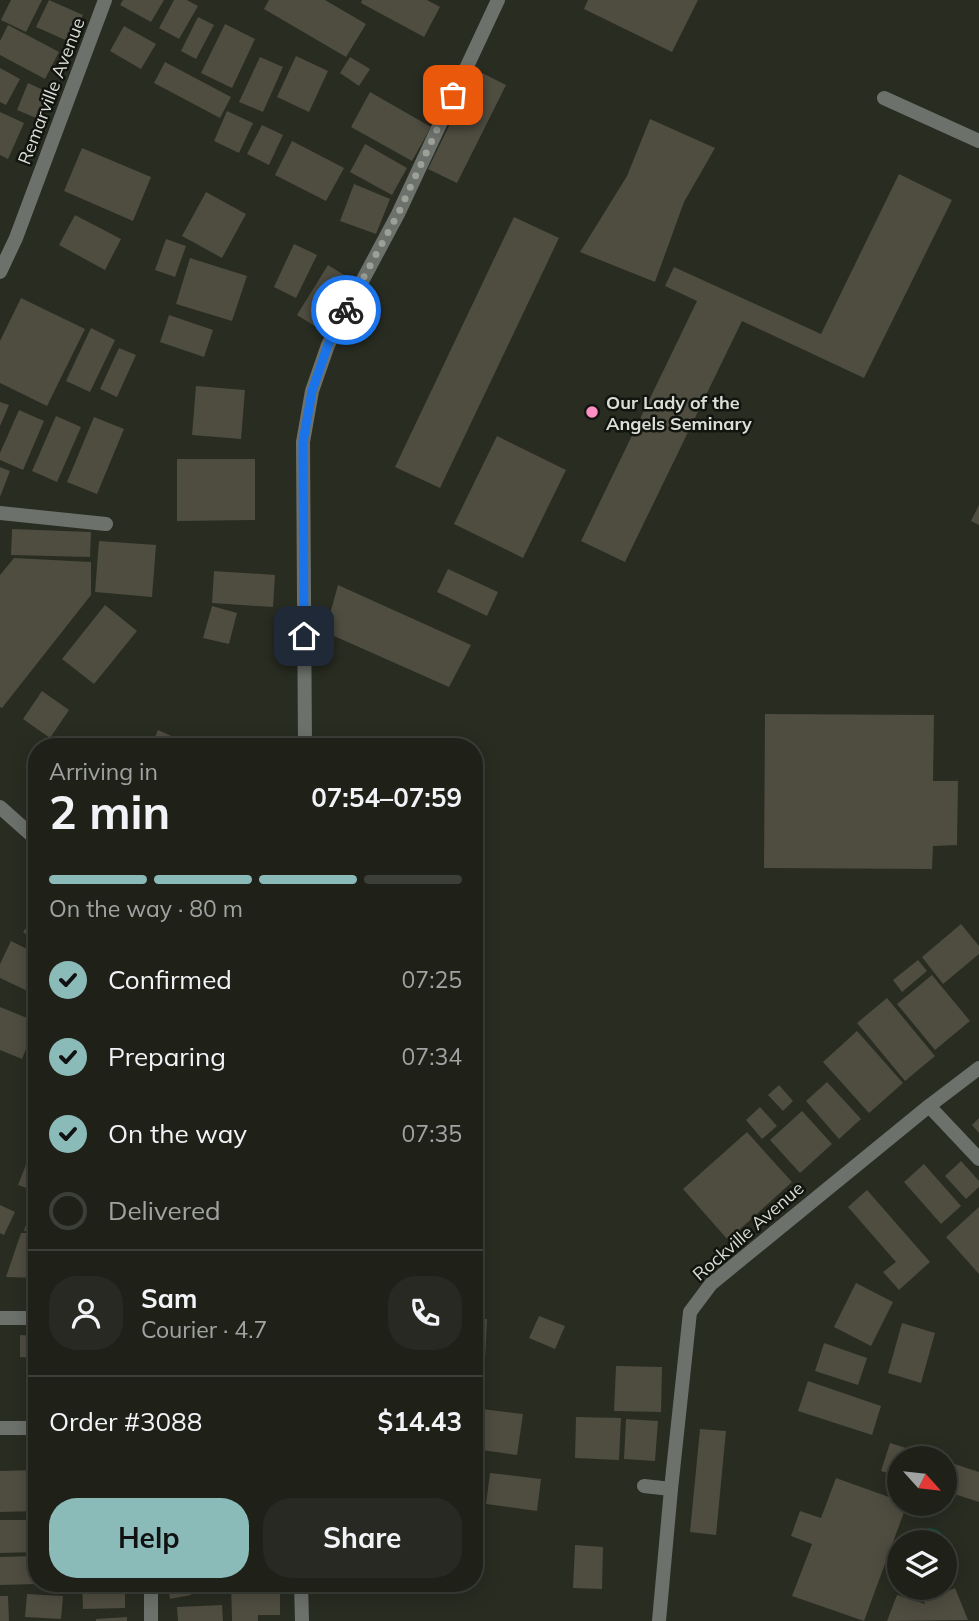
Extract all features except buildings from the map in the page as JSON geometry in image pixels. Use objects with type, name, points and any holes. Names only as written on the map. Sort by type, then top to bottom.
[{"type":"street","name":"Remarville Avenue","points":[[1,266],[16,238],[105,0]]},
{"type":"street","points":[[304,738],[303,442],[312,391],[328,345],[398,214],[498,0]]},
{"type":"street","points":[[884,98],[979,141]]},
{"type":"street","points":[[0,513],[106,524]]},
{"type":"street","points":[[0,807],[28,832]]},
{"type":"street","name":"Rockville Avenue","points":[[659,1621],[690,1312],[711,1284],[929,1105],[979,1068]]},
{"type":"street","points":[[929,1105],[979,1159]]},
{"type":"street","points":[[0,1318],[28,1318]]},
{"type":"street","points":[[0,1427],[28,1428]]},
{"type":"street","points":[[644,1486],[671,1489]]},
{"type":"street","points":[[151,1592],[151,1621]]},
{"type":"street","points":[[301,1592],[302,1621]]},
{"type":"way so far","points":[[346,310],[398,214],[453,95]]},
{"type":"place","name":"Our Lady of the Angels Seminary","points":[[592,412]]},
{"type":"route","points":[[304,636],[303,442],[312,391],[328,345],[346,310]]}]
